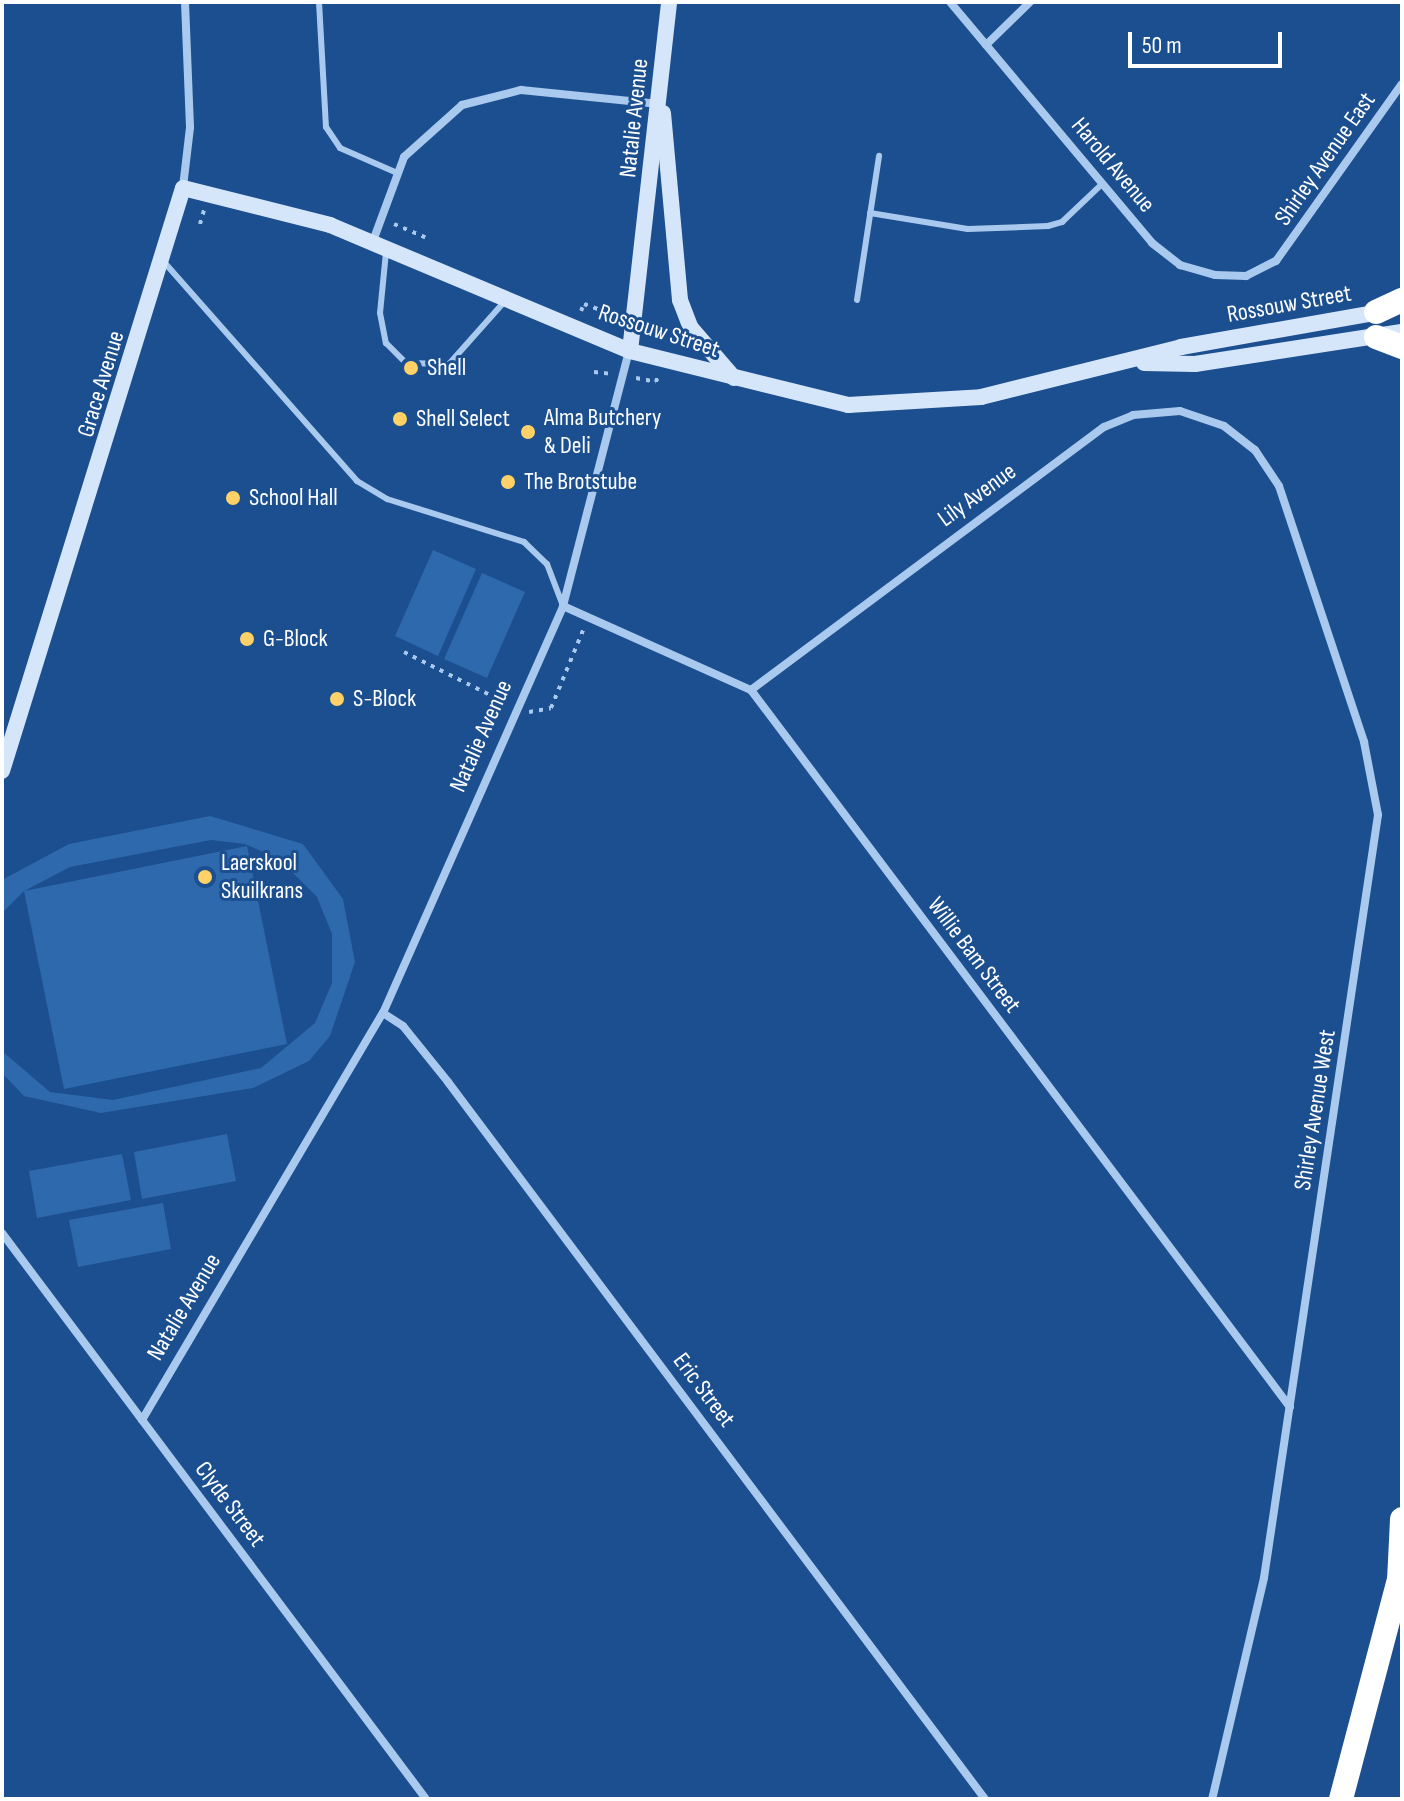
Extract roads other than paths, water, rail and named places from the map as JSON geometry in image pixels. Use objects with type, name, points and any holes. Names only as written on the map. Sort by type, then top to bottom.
[{"type":"highway","points":[[1376,312],[1402,300]]},
{"type":"highway","points":[[1376,337],[1402,347]]},
{"type":"highway","points":[[1341,1799],[1400,1578],[1402,1519]]},
{"type":"street","name":"Grace Avenue","points":[[2,771],[164,262],[183,188],[190,127],[185,2]]},
{"type":"street","name":"Natalie Avenue","points":[[142,1420],[383,1013],[563,606],[630,351],[669,2]]},
{"type":"street","name":"Harold Avenue","points":[[950,2],[1152,243],[1193,270],[1242,277],[1281,256]]},
{"type":"street","points":[[986,45],[1030,2]]},
{"type":"street","name":"Shirley Avenue East","points":[[1281,256],[1402,84]]},
{"type":"street","points":[[380,244],[380,218],[395,172],[438,121],[496,93],[660,104],[668,129],[680,300],[691,328],[736,380]]},
{"type":"street","name":"Rossouw Street","points":[[183,188],[296,213],[380,244],[630,351],[823,401],[902,406],[1139,363],[1181,347],[1402,308]]},
{"type":"street","name":"Rossouw Street","points":[[1139,363],[1195,364],[1402,332]]},
{"type":"street","name":"Lily Avenue","points":[[751,690],[1117,421],[1180,411],[1224,426],[1248,444]]},
{"type":"street","name":"Shirley Avenue West","points":[[1212,1799],[1261,1593],[1378,815],[1368,755],[1297,537],[1274,478],[1248,444]]},
{"type":"street","name":"Willie Bam Street","points":[[563,606],[751,690],[1290,1407]]},
{"type":"street","name":"Eric Street","points":[[383,1013],[403,1026],[448,1082],[985,1799]]},
{"type":"street","name":"Clyde Street","points":[[2,1233],[426,1799]]},
{"type":"lane","points":[[319,2],[326,127],[340,148],[395,172]]},
{"type":"lane","points":[[857,300],[879,156]]},
{"type":"lane","points":[[870,213],[968,229],[1053,226],[1102,184]]},
{"type":"lane","points":[[380,244],[380,313],[386,343],[406,363],[449,364],[507,299]]},
{"type":"lane","points":[[164,262],[357,481],[387,499],[524,542],[547,564],[563,606]]},
{"type":"place","name":"Shell","points":[[411,368]]},
{"type":"place","name":"Shell Select","points":[[400,419]]},
{"type":"place","name":"Alma Butchery & Deli","points":[[528,432]]},
{"type":"place","name":"The Brotstube","points":[[508,482]]},
{"type":"place","name":"School Hall","points":[[233,498]]},
{"type":"place","name":"G-Block","points":[[247,639]]},
{"type":"place","name":"S-Block","points":[[337,699]]},
{"type":"place","name":"Laerskool Skuilkrans","points":[[205,877]]}]
